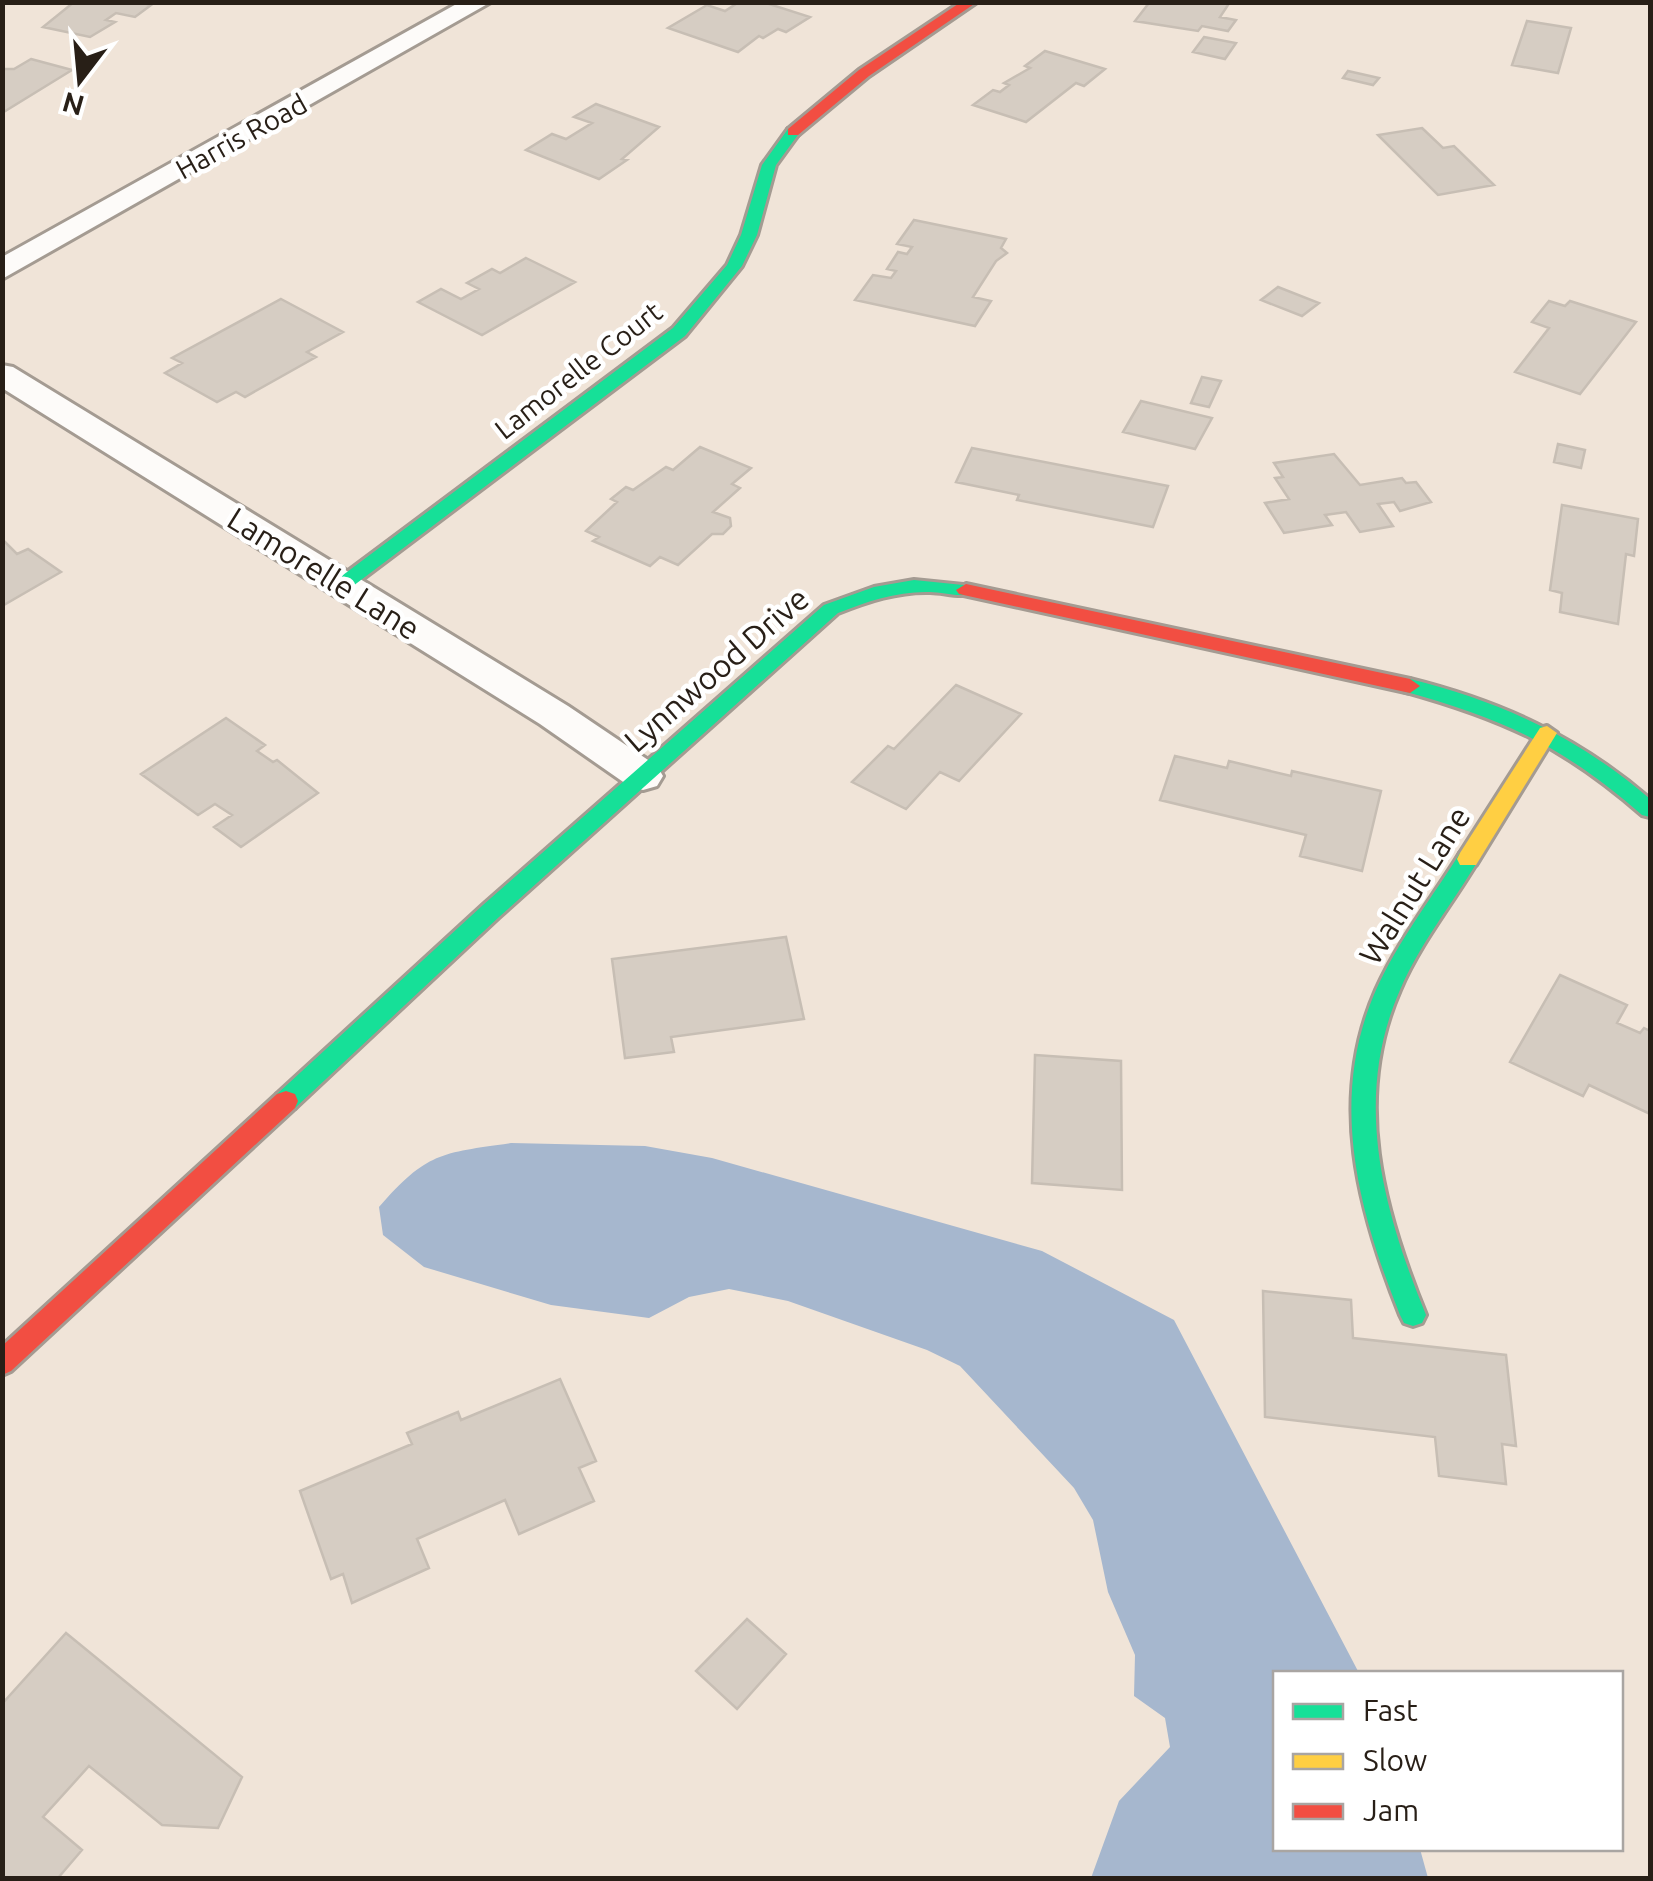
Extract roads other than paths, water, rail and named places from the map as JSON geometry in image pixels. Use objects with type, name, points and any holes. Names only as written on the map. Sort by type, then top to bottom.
[{"type":"street","name":"Harris Road","points":[[2,270],[480,2]]},
{"type":"street","name":"Lamorelle Court","points":[[342,585],[667,344],[729,275],[748,236],[771,160],[788,134],[813,112],[971,2]]},
{"type":"street","name":"Lamorelle Lane","points":[[2,374],[554,715],[643,776]]},
{"type":"street","name":"Lynnwood Drive","points":[[2,1363],[643,776],[831,610],[862,595],[897,586],[950,586],[1434,691],[1495,710],[1547,733],[1596,762],[1650,810]]},
{"type":"street","name":"Walnut Lane","points":[[1413,1314],[1392,1267],[1366,1177],[1360,1120],[1366,1054],[1389,984],[1547,733]]},
{"type":"water","points":[[511,1143],[645,1146],[712,1158],[1042,1251],[1174,1320],[1358,1671],[1273,1671],[1273,1851],[1421,1851],[1428,1878],[1091,1878],[1119,1801],[1170,1747],[1165,1718],[1134,1696],[1135,1655],[1108,1592],[1093,1520],[1074,1488],[960,1366],[927,1350],[788,1301],[729,1289],[689,1297],[649,1318],[551,1305],[424,1267],[383,1235],[379,1207],[423,1165],[468,1149]]}]
